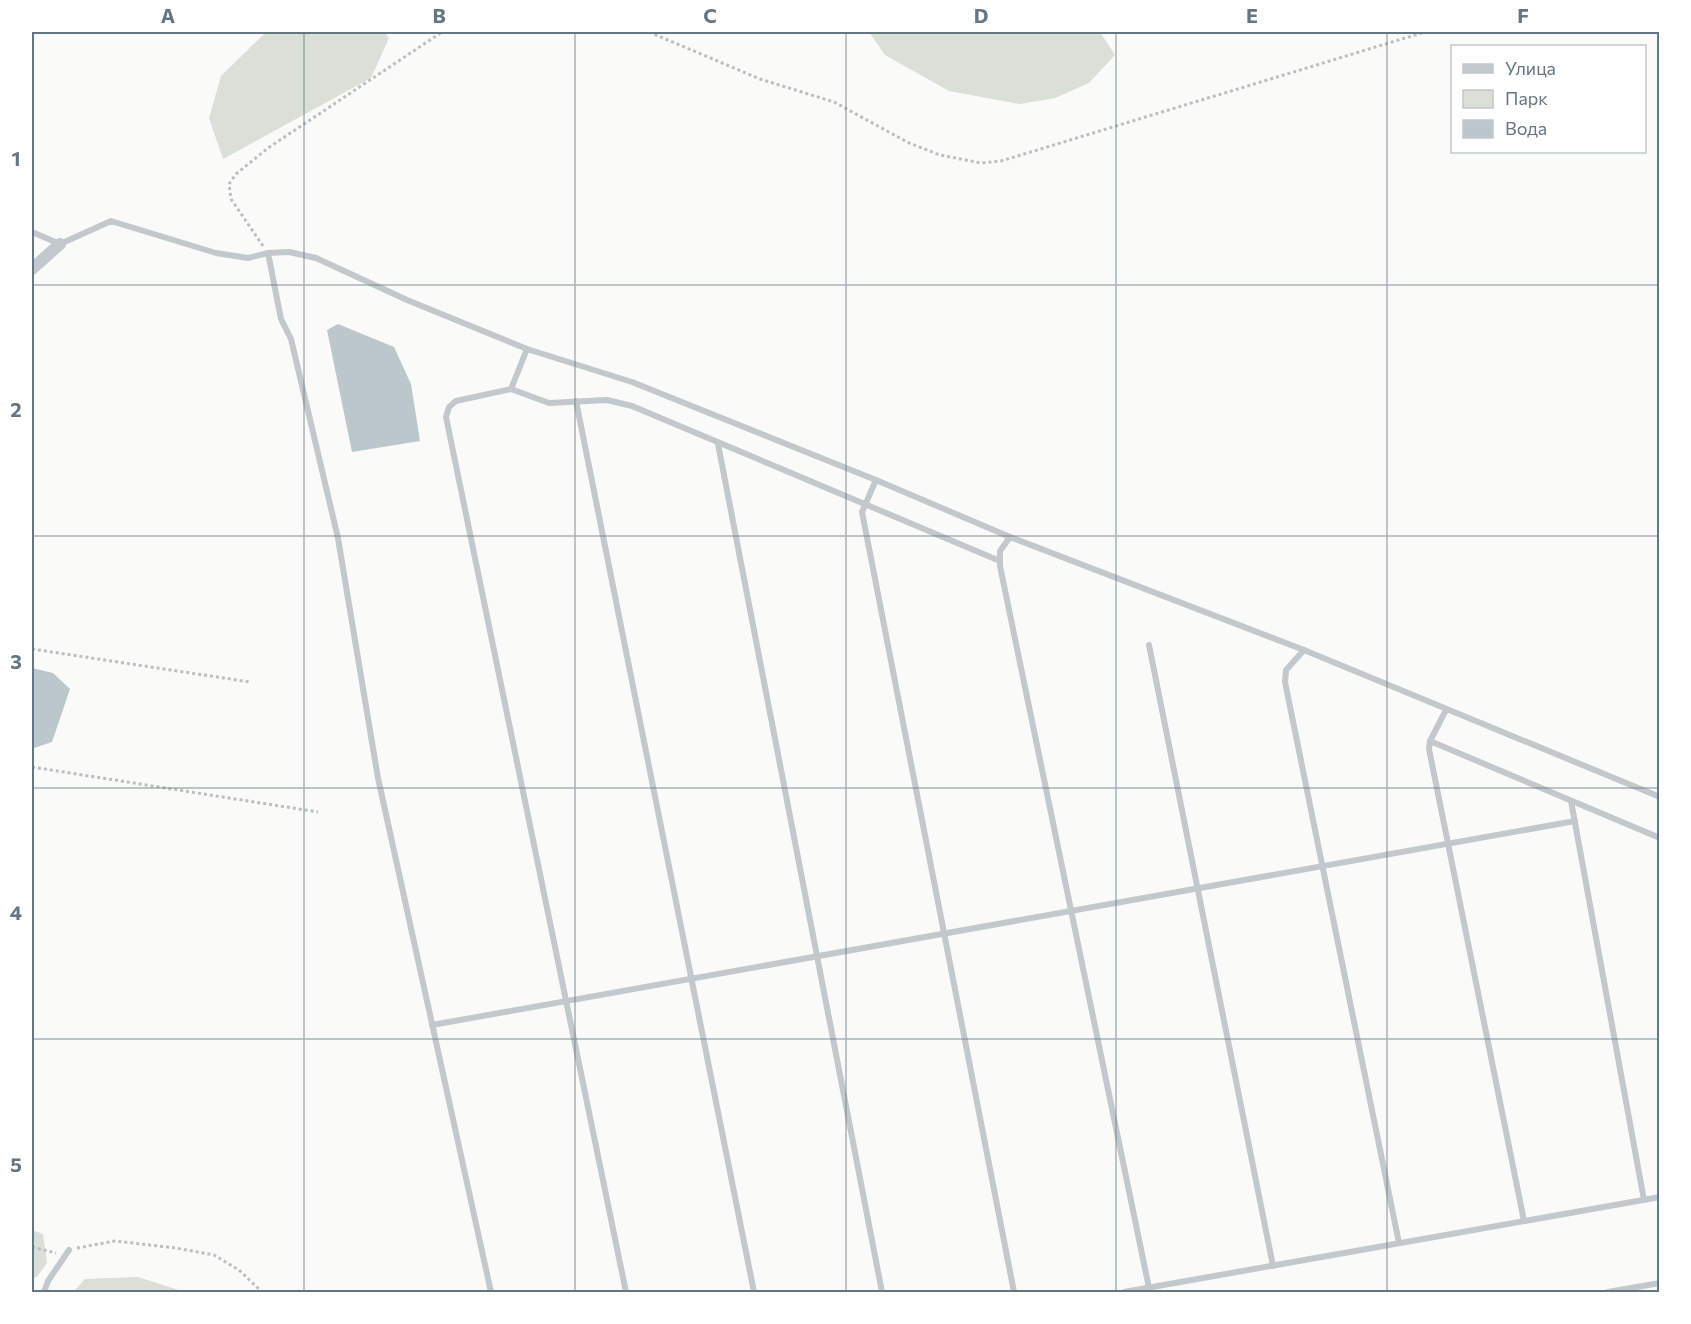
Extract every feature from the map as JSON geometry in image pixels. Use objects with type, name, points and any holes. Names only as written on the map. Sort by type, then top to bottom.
[{"type":"street","points":[[32,269],[60,244]]},
{"type":"lane","points":[[32,232],[60,244],[111,220],[216,253],[248,258],[268,253],[289,252],[316,258],[406,300],[527,348],[632,382],[876,480],[1010,537],[1304,650],[1659,797]]},
{"type":"lane","points":[[268,253],[281,319],[291,339],[339,538],[378,778],[491,1293]]},
{"type":"lane","points":[[511,389],[527,348]]},
{"type":"lane","points":[[626,1293],[447,417],[449,408],[456,400],[511,389],[549,403],[607,400],[632,406],[1000,561]]},
{"type":"lane","points":[[576,401],[754,1293]]},
{"type":"lane","points":[[718,444],[882,1293]]},
{"type":"lane","points":[[876,480],[862,512],[1014,1293]]},
{"type":"lane","points":[[1010,537],[1000,551],[1000,561],[1149,1288]]},
{"type":"lane","points":[[1149,645],[1273,1266]]},
{"type":"lane","points":[[1304,650],[1286,670],[1285,682],[1399,1244]]},
{"type":"lane","points":[[1446,710],[1430,741],[1429,749],[1524,1221]]},
{"type":"lane","points":[[1430,741],[1659,838]]},
{"type":"lane","points":[[1571,801],[1644,1200]]},
{"type":"lane","points":[[432,1025],[1575,820]]},
{"type":"lane","points":[[1124,1293],[1659,1197]]},
{"type":"lane","points":[[44,1293],[48,1281],[69,1250]]},
{"type":"lane","points":[[1608,1293],[1659,1283]]},
{"type":"path","points":[[268,253],[231,199],[229,184],[236,174],[268,148],[442,32]]},
{"type":"path","points":[[649,32],[760,79],[834,102],[909,143],[940,155],[981,163],[1001,161],[1425,32]]},
{"type":"path","points":[[32,649],[250,682]]},
{"type":"path","points":[[32,767],[318,812]]},
{"type":"path","points":[[32,1247],[54,1253],[115,1241],[214,1255],[239,1270],[262,1293]]},
{"type":"green space","points":[[266,32],[384,32],[389,38],[371,78],[223,159],[209,118],[221,76]]},
{"type":"green space","points":[[869,32],[1100,32],[1115,55],[1089,83],[1055,98],[1020,104],[949,91],[885,55]]},
{"type":"green space","points":[[32,1230],[43,1234],[47,1263],[37,1277],[32,1278]]},
{"type":"green space","points":[[138,1277],[185,1292],[73,1292],[85,1279]]},
{"type":"water","points":[[338,324],[394,347],[411,384],[420,441],[352,452],[327,330]]},
{"type":"water","points":[[32,668],[53,673],[70,689],[52,742],[34,748],[32,748]]}]
